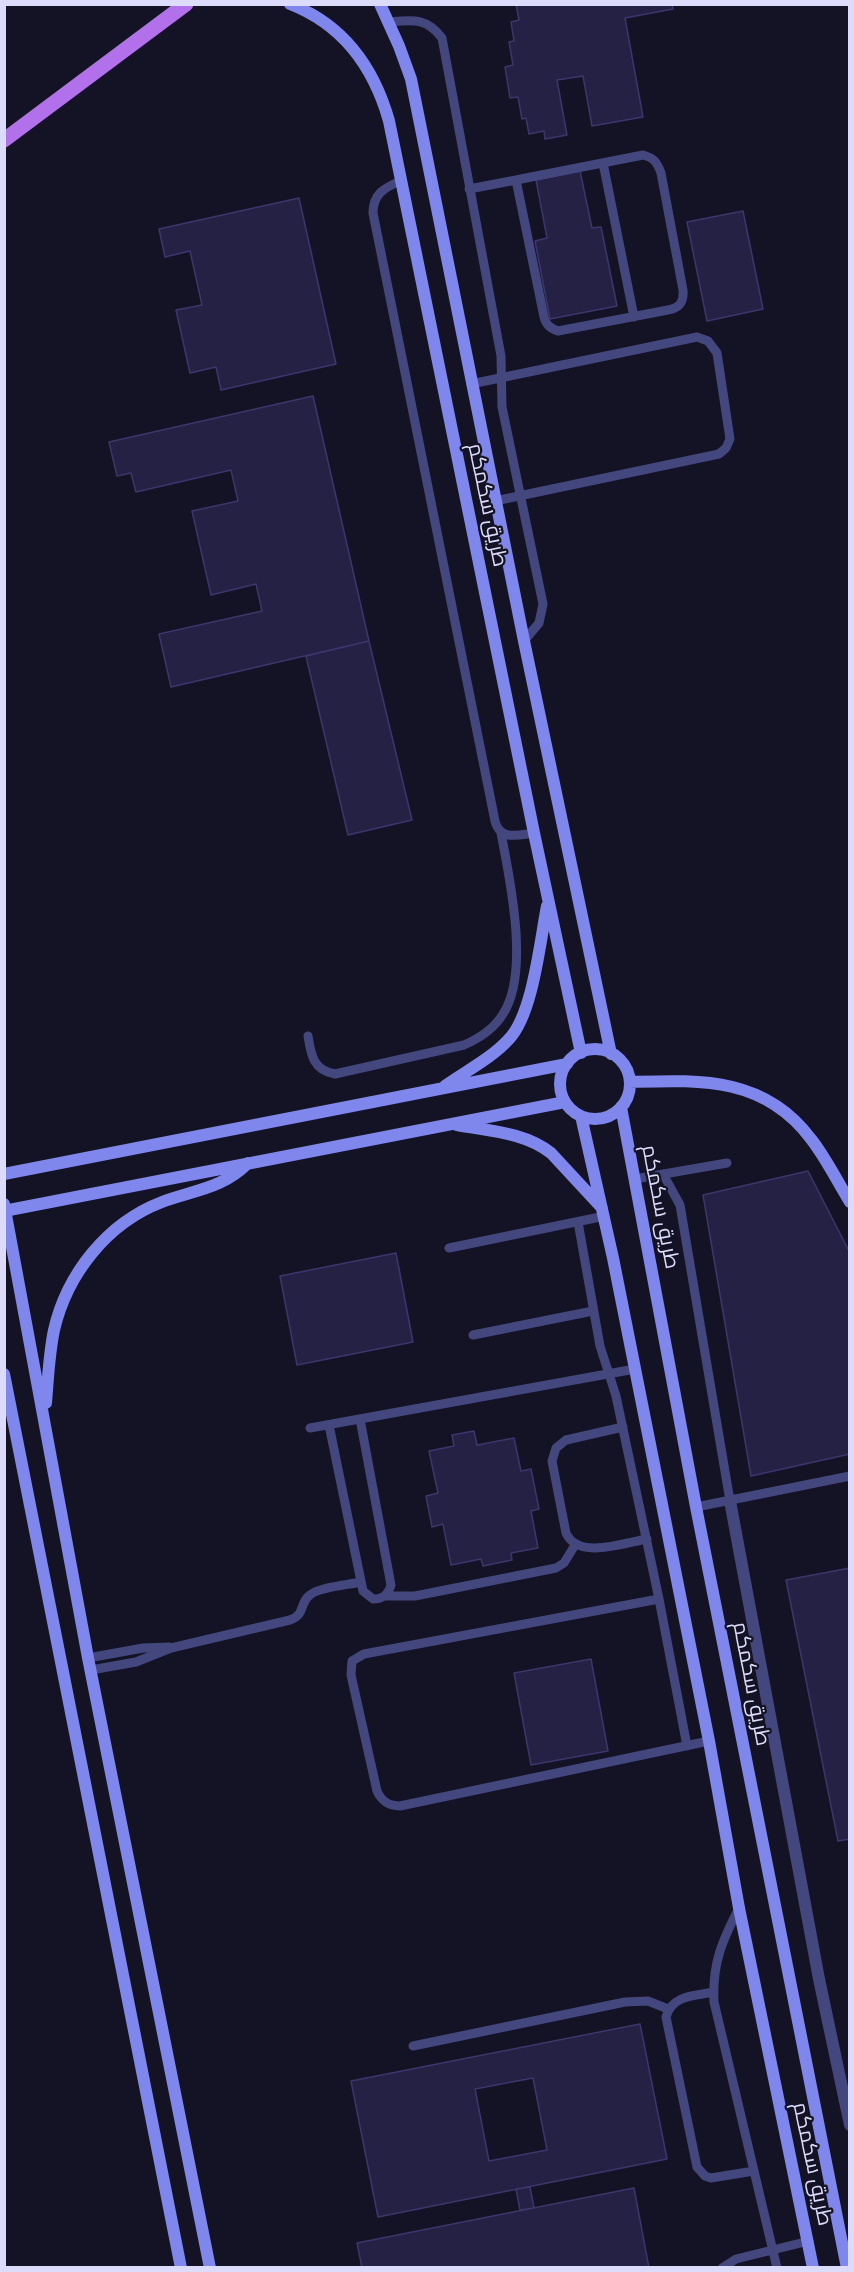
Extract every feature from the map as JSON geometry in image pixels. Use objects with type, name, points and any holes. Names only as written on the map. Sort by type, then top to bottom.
[{"type":"main road","points":[[4,140],[186,4]]},
{"type":"main road","name":"طريق سكمكم","points":[[290,4],[321,20],[342,36],[359,55],[373,76],[389,122],[581,1053]]},
{"type":"main road","name":"طريق سكمكم","points":[[380,4],[411,79],[471,384],[611,1054]]},
{"type":"main road","points":[[440,1089],[502,1046],[517,1030],[527,1004],[548,899]]},
{"type":"main road","points":[[4,1174],[567,1064],[581,1053],[596,1050],[611,1054],[624,1066],[630,1082],[626,1099],[621,1107],[607,1117],[590,1119],[581,1116],[565,1102],[561,1089],[561,1080],[567,1064]]},
{"type":"main road","points":[[630,1082],[701,1081],[732,1086],[761,1097],[795,1121],[810,1136],[849,1202]]},
{"type":"main road","points":[[210,2268],[88,1658],[5,1209],[565,1102]]},
{"type":"main road","name":"طريق سكمكم","points":[[621,1107],[696,1507],[847,2268]]},
{"type":"main road","name":"طريق سكمكم","points":[[581,1116],[604,1213],[709,1742],[739,1908],[813,2268]]},
{"type":"main road","points":[[447,1124],[510,1134],[541,1146],[551,1153],[604,1213]]},
{"type":"main road","points":[[44,1419],[50,1352],[56,1323],[65,1295],[86,1260],[110,1234],[133,1216],[162,1202],[225,1182],[248,1163]]},
{"type":"main road","points":[[4,1374],[181,2268]]},
{"type":"street","points":[[730,1501],[819,1979],[849,2125]]},
{"type":"lane","points":[[388,22],[423,21],[434,27],[442,38],[501,356],[502,407],[543,604],[539,623],[524,641]]},
{"type":"lane","points":[[469,189],[643,155],[652,158],[658,164],[661,173],[684,298],[681,305],[675,309],[634,317],[558,331],[551,329],[546,324],[516,180]]},
{"type":"lane","points":[[603,163],[634,317]]},
{"type":"lane","points":[[308,1036],[314,1062],[322,1070],[335,1074],[464,1045],[476,1040],[496,1024],[507,1008],[513,990],[516,940],[514,908],[501,833],[497,828],[493,810],[373,213],[373,206],[380,192],[400,181]]},
{"type":"lane","points":[[471,384],[691,338],[703,338],[714,346],[717,353],[730,439],[726,448],[719,454],[495,501]]},
{"type":"lane","points":[[501,833],[515,836],[534,833]]},
{"type":"lane","points":[[635,1179],[727,1163]]},
{"type":"lane","points":[[663,1174],[680,1205],[730,1501]]},
{"type":"lane","points":[[449,1248],[578,1222],[604,1213]]},
{"type":"lane","points":[[578,1222],[602,1355],[614,1388],[623,1427],[687,1746]]},
{"type":"lane","points":[[473,1335],[593,1311]]},
{"type":"lane","points":[[310,1428],[635,1369]]},
{"type":"lane","points":[[360,1419],[390,1579],[389,1592],[385,1596]]},
{"type":"lane","points":[[329,1425],[361,1582],[367,1596],[372,1599],[385,1596],[415,1596],[556,1568],[564,1563],[575,1545]]},
{"type":"lane","points":[[623,1427],[566,1440],[556,1448],[553,1467],[566,1533],[575,1545],[583,1548],[647,1539]]},
{"type":"lane","points":[[696,1507],[849,1476]]},
{"type":"lane","points":[[91,1670],[136,1662],[171,1648],[290,1620],[298,1616],[307,1597],[315,1592],[361,1582]]},
{"type":"lane","points":[[659,1599],[364,1654],[352,1661],[351,1675],[377,1791],[386,1803],[393,1806],[709,1742]]},
{"type":"lane","points":[[88,1658],[142,1648],[171,1648]]},
{"type":"lane","points":[[739,1908],[719,1952],[714,1992],[717,2019],[777,2268]]},
{"type":"lane","points":[[714,1992],[680,1998],[668,2010],[666,2026],[697,2167],[705,2176],[711,2178],[754,2171]]},
{"type":"lane","points":[[413,2046],[636,2000],[658,2004],[668,2010]]},
{"type":"lane","points":[[722,2268],[730,2261],[808,2241]]},
{"type":"building","points":[[516,4],[672,4],[673,9],[625,18],[643,117],[592,126],[583,76],[557,80],[567,135],[545,139],[544,131],[529,134],[526,118],[522,119],[518,97],[510,98],[505,67],[513,65],[509,42],[514,41],[511,22],[519,20]]},
{"type":"building","points":[[580,171],[592,228],[601,227],[617,306],[550,319],[535,241],[547,238],[536,180]]},
{"type":"building","points":[[299,198],[336,364],[221,390],[216,367],[190,373],[176,310],[202,305],[190,251],[165,257],[159,229]]},
{"type":"building","points":[[743,211],[763,309],[707,321],[687,222]]},
{"type":"building","points":[[313,396],[369,641],[171,687],[159,634],[262,611],[256,584],[211,595],[192,511],[238,501],[231,470],[136,492],[131,473],[117,476],[109,442]]},
{"type":"building","points":[[369,641],[412,820],[348,835],[306,656]]},
{"type":"building","points":[[808,1171],[850,1253],[850,1454],[751,1476],[703,1195]]},
{"type":"building","points":[[396,1253],[413,1342],[297,1365],[280,1276]]},
{"type":"building","points":[[474,1431],[477,1445],[514,1438],[521,1471],[531,1469],[539,1509],[531,1511],[538,1548],[511,1553],[512,1560],[483,1566],[481,1559],[451,1565],[443,1524],[432,1527],[426,1496],[438,1493],[429,1451],[454,1446],[452,1435]]},
{"type":"building","points":[[850,1568],[850,1839],[838,1841],[786,1580]]},
{"type":"building","points":[[591,1659],[608,1751],[531,1765],[514,1673]]},
{"type":"building","points":[[640,2024],[667,2159],[378,2217],[351,2081]],"holes":[[[533,2078],[547,2150],[489,2161],[475,2089]]]},
{"type":"building","points":[[530,2187],[534,2208],[520,2210],[516,2189]]},
{"type":"building","points":[[634,2188],[649,2268],[362,2268],[357,2243]]}]
